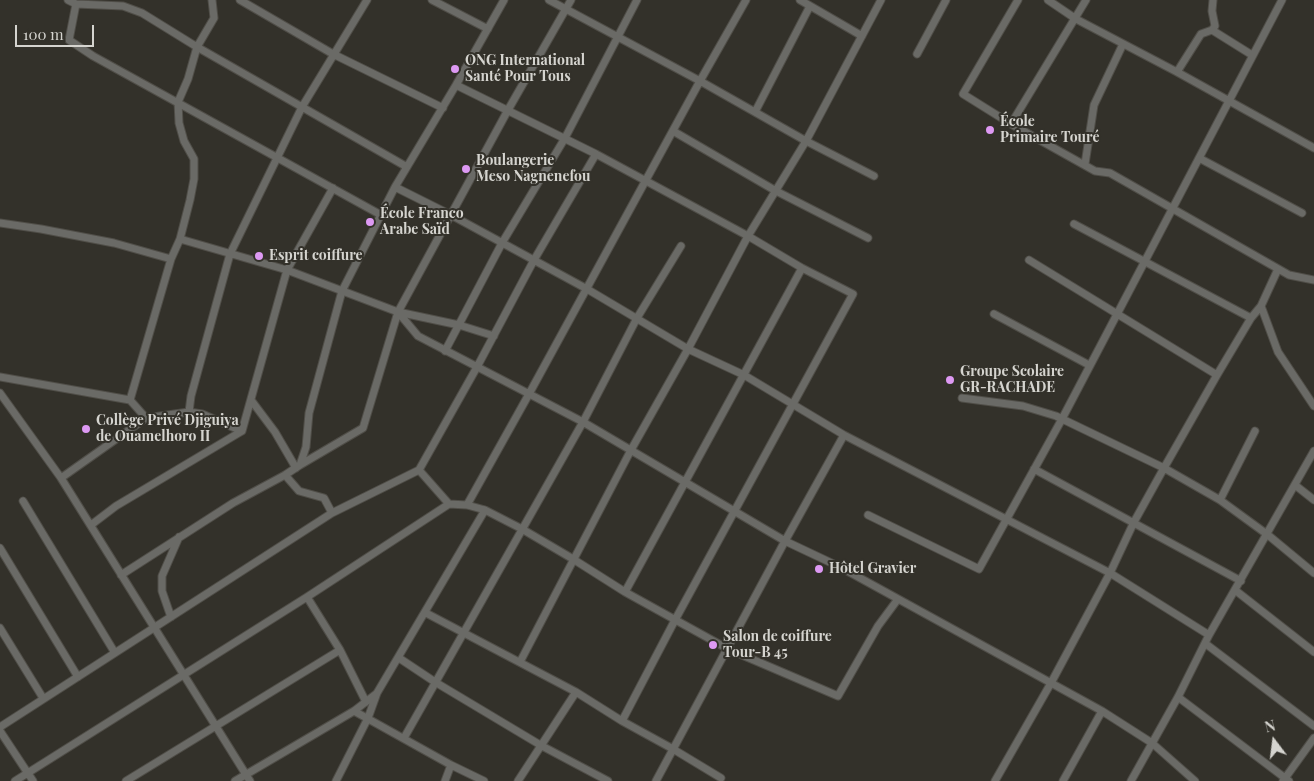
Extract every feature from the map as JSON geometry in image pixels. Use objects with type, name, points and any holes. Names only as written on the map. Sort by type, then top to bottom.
[{"type":"street","points":[[68,0],[76,4],[123,6],[142,13],[197,47],[407,167]]},
{"type":"street","points":[[130,400],[171,259],[180,239],[194,179],[194,159],[184,141],[179,123],[178,102],[188,79],[197,47],[214,18],[212,0]]},
{"type":"street","points":[[240,0],[333,54],[442,108]]},
{"type":"street","points":[[190,412],[191,396],[230,254],[302,107],[367,0]]},
{"type":"street","points":[[432,0],[488,29]]},
{"type":"street","points":[[298,466],[306,447],[309,413],[342,291],[395,187],[504,0]]},
{"type":"street","points":[[549,0],[700,81],[806,141],[874,176]]},
{"type":"street","points":[[121,575],[232,503],[285,475],[363,428],[398,312],[508,110],[571,0]]},
{"type":"street","points":[[446,351],[502,243],[565,138],[637,0]]},
{"type":"street","points":[[467,505],[746,0]]},
{"type":"street","points":[[800,0],[862,36]]},
{"type":"street","points":[[520,662],[631,450],[688,349],[748,236],[806,141],[881,0]]},
{"type":"street","points":[[917,54],[946,0]]},
{"type":"street","points":[[1018,0],[963,94],[1011,124],[1095,171],[1110,173],[1289,275],[1314,280]]},
{"type":"street","points":[[1048,0],[1076,18],[1314,148]]},
{"type":"street","points":[[1011,124],[1086,0]]},
{"type":"street","points":[[1177,72],[1202,34],[1216,26],[1212,11],[1213,0]]},
{"type":"street","points":[[868,515],[979,569],[1062,418],[1282,0]]},
{"type":"street","points":[[76,4],[69,40],[93,56],[381,215]]},
{"type":"street","points":[[755,112],[810,6]]},
{"type":"street","points":[[1212,30],[1252,55]]},
{"type":"street","points":[[1085,164],[1094,105],[1123,44]]},
{"type":"street","points":[[456,85],[646,180],[802,268],[853,294],[674,620],[622,721]]},
{"type":"street","points":[[673,131],[776,191],[868,238]]},
{"type":"street","points":[[33,781],[0,729],[43,698],[332,513],[419,470],[534,260],[596,154]]},
{"type":"street","points":[[1199,158],[1302,213]]},
{"type":"street","points":[[395,187],[534,260],[688,349],[744,376],[844,435],[1110,573],[1210,635]]},
{"type":"street","points":[[91,525],[116,506],[242,431],[287,270],[333,188]]},
{"type":"street","points":[[0,223],[114,243],[171,259]]},
{"type":"street","points":[[1074,224],[1251,318]]},
{"type":"street","points":[[180,239],[287,270],[398,312],[459,325],[494,336]]},
{"type":"street","points":[[404,738],[583,422],[636,318],[681,246]]},
{"type":"street","points":[[1029,260],[1217,375]]},
{"type":"street","points":[[625,592],[802,268]]},
{"type":"street","points":[[995,781],[1051,683],[1110,573],[1134,522],[1217,375],[1251,318],[1261,306],[1278,269]]},
{"type":"street","points":[[1261,306],[1278,352],[1314,406]]},
{"type":"street","points":[[398,312],[418,336],[583,422],[785,540],[840,567],[1102,711],[1152,742],[1195,781]]},
{"type":"street","points":[[994,314],[1089,365]]},
{"type":"street","points":[[0,377],[130,400],[146,418]]},
{"type":"street","points":[[0,393],[61,478],[250,781]]},
{"type":"street","points":[[962,398],[1022,406],[1062,418],[1164,468],[1220,500],[1268,535],[1314,573]]},
{"type":"street","points":[[251,400],[298,466]]},
{"type":"street","points":[[61,478],[146,418],[190,412],[202,414],[242,431]]},
{"type":"street","points":[[1220,500],[1255,431]]},
{"type":"street","points":[[656,781],[785,540],[844,435]]},
{"type":"street","points":[[1131,781],[1210,635],[1314,451]]},
{"type":"street","points":[[1034,469],[1241,581]]},
{"type":"street","points":[[419,470],[449,504]]},
{"type":"street","points":[[285,475],[299,491],[324,498],[332,513]]},
{"type":"street","points":[[1295,485],[1314,500]]},
{"type":"street","points":[[23,501],[115,653]]},
{"type":"street","points":[[15,781],[307,597],[449,504],[467,505],[485,510],[522,529],[625,592],[728,649],[838,696],[878,626],[898,599]]},
{"type":"street","points":[[347,781],[338,778],[368,718],[377,693],[426,613],[485,510]]},
{"type":"street","points":[[171,617],[162,591],[162,576],[180,536]]},
{"type":"street","points":[[0,548],[78,677]]},
{"type":"street","points":[[1235,590],[1314,652]]},
{"type":"street","points":[[307,597],[340,650],[366,702]]},
{"type":"street","points":[[426,613],[576,692],[721,778]]},
{"type":"street","points":[[0,628],[43,698]]},
{"type":"street","points":[[1206,644],[1314,726]]},
{"type":"street","points":[[126,781],[340,650]]},
{"type":"street","points":[[399,658],[542,746],[608,781]]},
{"type":"street","points":[[518,781],[576,692]]},
{"type":"street","points":[[235,781],[354,711],[377,693]]},
{"type":"street","points":[[1178,697],[1285,780],[1314,738]]},
{"type":"street","points":[[354,711],[451,765],[484,781]]},
{"type":"street","points":[[1063,781],[1102,711]]},
{"type":"street","points":[[445,781],[451,765]]},
{"type":"place","name":"ONG International Santé Pour Tous","points":[[455,69]]},
{"type":"place","name":"École Primaire Touré","points":[[990,130]]},
{"type":"place","name":"Boulangerie Meso Nagnenefou","points":[[466,169]]},
{"type":"place","name":"École Franco Arabe Saïd","points":[[370,222]]},
{"type":"place","name":"Esprit coiffure","points":[[259,256]]},
{"type":"place","name":"Groupe Scolaire GR-RACHADE","points":[[950,380]]},
{"type":"place","name":"Collège Privé Djiguiya de Ouamelhoro II","points":[[86,429]]},
{"type":"place","name":"Hôtel Gravier","points":[[819,569]]},
{"type":"place","name":"Salon de coiffure Tour-B 45","points":[[713,645]]}]
